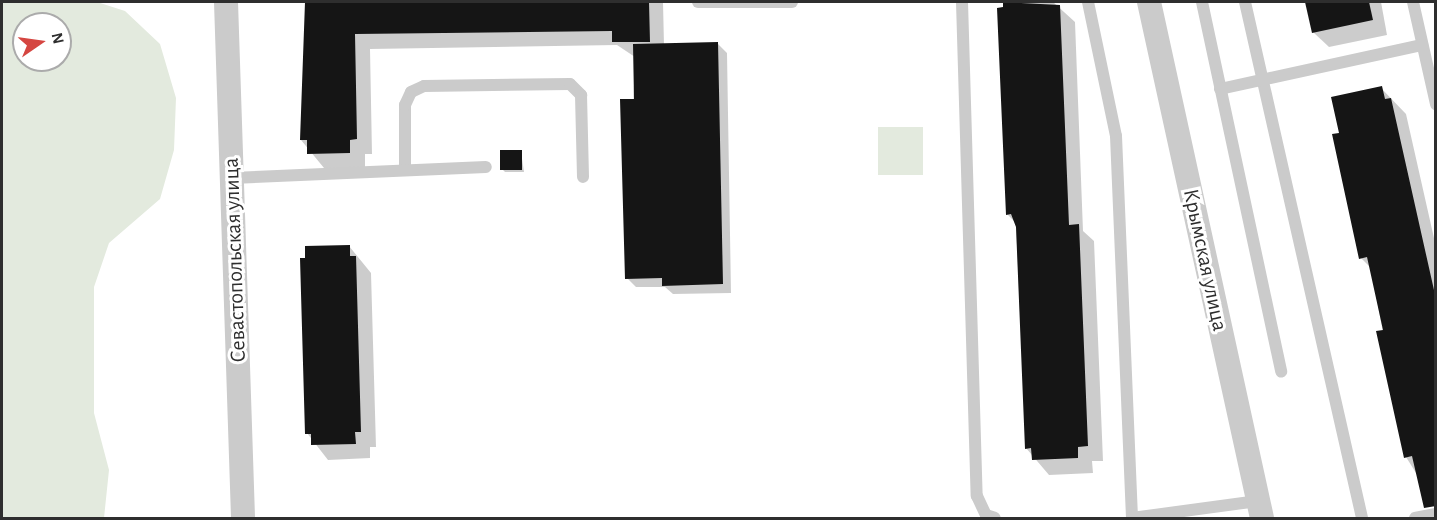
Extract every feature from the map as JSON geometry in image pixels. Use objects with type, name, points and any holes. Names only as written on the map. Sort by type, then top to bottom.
[{"type":"street","name":"Севастопольская улица","points":[[226,2],[243,519]]},
{"type":"street","name":"Крымская улица","points":[[1149,2],[1260,510]]},
{"type":"lane","points":[[698,2],[792,2]]},
{"type":"lane","points":[[962,2],[977,496],[987,515],[995,519]]},
{"type":"lane","points":[[1088,2],[1116,135],[1132,519],[1260,510]]},
{"type":"lane","points":[[1202,2],[1281,372]]},
{"type":"lane","points":[[1245,2],[1362,519]]},
{"type":"lane","points":[[1413,2],[1422,45],[1432,76],[1436,104]]},
{"type":"lane","points":[[1220,90],[1422,45]]},
{"type":"lane","points":[[405,168],[405,105],[411,92],[424,86],[570,84],[581,95],[583,177]]},
{"type":"lane","points":[[232,178],[405,168],[486,166]]},
{"type":"lane","points":[[1415,519],[1436,514]]},
{"type":"shaded area","points":[[2,2],[97,2],[125,11],[160,44],[176,98],[174,150],[160,199],[109,243],[94,287],[94,413],[109,470],[104,518],[2,518]]},
{"type":"shaded area","points":[[878,127],[923,127],[923,175],[878,175]]},
{"type":"building","points":[[305,2],[649,2],[650,42],[612,42],[612,31],[355,34],[357,139],[350,140],[350,153],[307,154],[307,140],[300,140]]},
{"type":"building","points":[[1003,2],[1060,5],[1069,225],[1079,224],[1088,446],[1078,447],[1078,458],[1032,460],[1031,448],[1025,449],[1016,227],[1011,214],[1006,215],[997,8],[1003,7]]},
{"type":"building","points":[[1305,2],[1369,2],[1373,20],[1312,33]]},
{"type":"building","points":[[718,42],[723,284],[662,286],[662,278],[625,279],[620,99],[634,99],[633,44]]},
{"type":"building","points":[[1382,86],[1385,99],[1391,98],[1436,299],[1436,506],[1424,508],[1412,456],[1404,458],[1376,331],[1383,330],[1367,257],[1359,259],[1332,134],[1339,133],[1331,97]]},
{"type":"building","points":[[500,150],[522,150],[522,170],[500,170]]},
{"type":"building","points":[[350,245],[350,256],[356,256],[361,432],[355,432],[356,444],[311,445],[311,434],[305,434],[300,258],[305,258],[305,246]]}]
